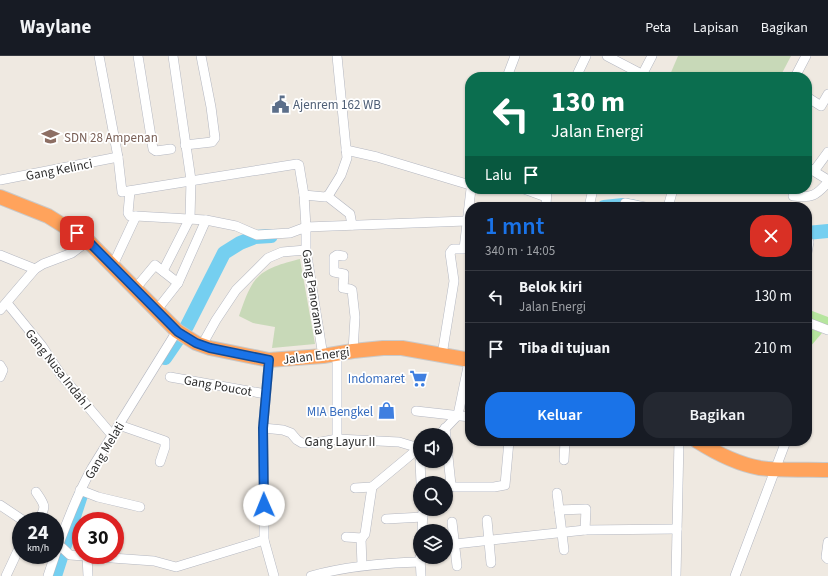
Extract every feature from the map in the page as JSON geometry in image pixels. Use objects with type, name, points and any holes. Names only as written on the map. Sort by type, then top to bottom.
[{"type":"highway","name":"Jalan Energi","points":[[0,197],[48,216],[88,241],[113,265],[156,311],[181,334],[202,345],[223,351],[269,360],[323,356],[383,348],[402,348],[465,358]]},
{"type":"highway","points":[[706,446],[732,460],[760,468],[828,470]]},
{"type":"street","points":[[98,56],[118,157],[121,191],[124,192],[191,180]]},
{"type":"street","points":[[138,56],[153,149],[156,151],[172,150]]},
{"type":"street","points":[[163,271],[190,218],[191,180],[173,56]]},
{"type":"street","points":[[185,145],[212,142],[215,138],[211,107],[201,56]]},
{"type":"street","points":[[327,196],[343,170],[347,158],[337,56]]},
{"type":"street","points":[[508,72],[515,56]]},
{"type":"street","points":[[578,72],[586,56]]},
{"type":"street","points":[[607,56],[637,72]]},
{"type":"street","points":[[646,72],[652,56]]},
{"type":"street","points":[[798,72],[806,56]]},
{"type":"street","points":[[812,100],[821,106],[828,94]]},
{"type":"street","points":[[346,150],[376,157],[465,184]]},
{"type":"street","points":[[812,168],[828,152]]},
{"type":"street","name":"Gang Kelinci","points":[[0,180],[118,157]]},
{"type":"street","name":"Gang Panorama","points":[[191,180],[297,164],[299,165],[304,195],[306,250],[323,356]]},
{"type":"street","points":[[793,196],[812,197],[818,194],[828,181],[812,170]]},
{"type":"street","points":[[130,191],[128,213],[130,216],[206,220],[236,226],[257,235],[290,233],[352,225],[465,223]]},
{"type":"street","points":[[304,195],[327,196],[350,214],[352,225]]},
{"type":"street","points":[[113,265],[136,216]]},
{"type":"street","points":[[156,311],[178,283],[206,220]]},
{"type":"street","points":[[3,306],[35,269],[43,264],[72,253],[88,241]]},
{"type":"street","points":[[442,355],[454,281],[450,253],[453,249],[465,249]]},
{"type":"street","points":[[202,345],[216,320],[236,290],[268,258],[282,252],[306,250]]},
{"type":"street","points":[[0,256],[35,269]]},
{"type":"street","points":[[343,256],[334,256],[334,272],[344,274],[343,288],[350,288],[352,290],[355,317],[353,351]]},
{"type":"street","points":[[135,289],[154,265],[178,283]]},
{"type":"street","name":"Gang Nusa Indah I","points":[[3,306],[42,346],[61,375],[112,436]]},
{"type":"street","points":[[812,324],[828,330]]},
{"type":"street","name":"Gang Melati","points":[[64,536],[84,492],[92,468],[181,334]]},
{"type":"street","points":[[337,354],[337,439]]},
{"type":"street","points":[[269,360],[263,428],[264,540],[274,576]]},
{"type":"street","points":[[0,365],[3,370],[0,377]]},
{"type":"street","name":"Gang Poucot","points":[[170,377],[266,394]]},
{"type":"street","points":[[446,428],[458,415],[465,382]]},
{"type":"street","points":[[416,411],[465,416]]},
{"type":"street","points":[[120,425],[133,431],[165,441],[165,447],[160,462]]},
{"type":"street","name":"Gang Layur II","points":[[263,428],[283,430],[291,433],[302,443],[316,443],[337,439],[399,442],[413,445]]},
{"type":"street","points":[[448,468],[451,485],[454,487],[494,487],[505,485],[509,446]]},
{"type":"street","points":[[564,460],[565,446]]},
{"type":"street","points":[[676,576],[679,446]]},
{"type":"street","points":[[735,576],[784,446]]},
{"type":"street","points":[[355,488],[372,487],[413,454]]},
{"type":"street","points":[[362,566],[362,538],[365,534],[372,487]]},
{"type":"street","points":[[36,492],[45,507],[42,512]]},
{"type":"street","points":[[84,492],[140,507]]},
{"type":"street","points":[[557,493],[564,550]]},
{"type":"street","points":[[0,505],[12,513]]},
{"type":"street","points":[[559,510],[586,509],[586,530]]},
{"type":"street","points":[[386,519],[413,515]]},
{"type":"street","points":[[487,520],[491,563]]},
{"type":"street","points":[[453,545],[586,530],[677,529]]},
{"type":"street","points":[[346,537],[362,538]]},
{"type":"street","points":[[124,559],[154,561],[171,570],[176,567],[264,540]]},
{"type":"street","points":[[828,542],[826,557],[828,559]]},
{"type":"street","points":[[64,549],[72,555]]},
{"type":"street","points":[[453,554],[457,566]]},
{"type":"street","points":[[312,576],[346,568],[413,560]]},
{"type":"street","points":[[6,576],[12,563]]},
{"type":"street","name":"Gang Melati","points":[[48,576],[53,564]]},
{"type":"street","points":[[87,564],[88,576]]},
{"type":"street","points":[[420,564],[421,576]]},
{"type":"green space","points":[[678,56],[791,56],[783,72],[671,72]]},
{"type":"green space","points":[[300,259],[315,344],[272,348],[275,327],[253,323],[239,316],[249,290],[262,273],[284,263]]},
{"type":"green space","points":[[812,311],[828,317],[828,327],[812,321]]},
{"type":"green space","points":[[812,329],[822,333],[812,345]]},
{"type":"waterway","points":[[812,233],[828,231]]},
{"type":"waterway","points":[[165,358],[187,326],[224,253],[240,243],[255,237],[271,236]]},
{"type":"waterway","points":[[55,576],[81,495]]},
{"type":"place","name":"Ajenrem 162 WB","points":[[280,104]]},
{"type":"place","name":"SDN 28 Ampenan","points":[[51,137]]},
{"type":"place","name":"Indomaret","points":[[418,378]]},
{"type":"place","name":"MIA Bengkel","points":[[386,411]]},
{"type":"route","points":[[77,233],[102,254],[178,332],[196,343],[210,348],[269,360],[263,428],[264,505]]}]
